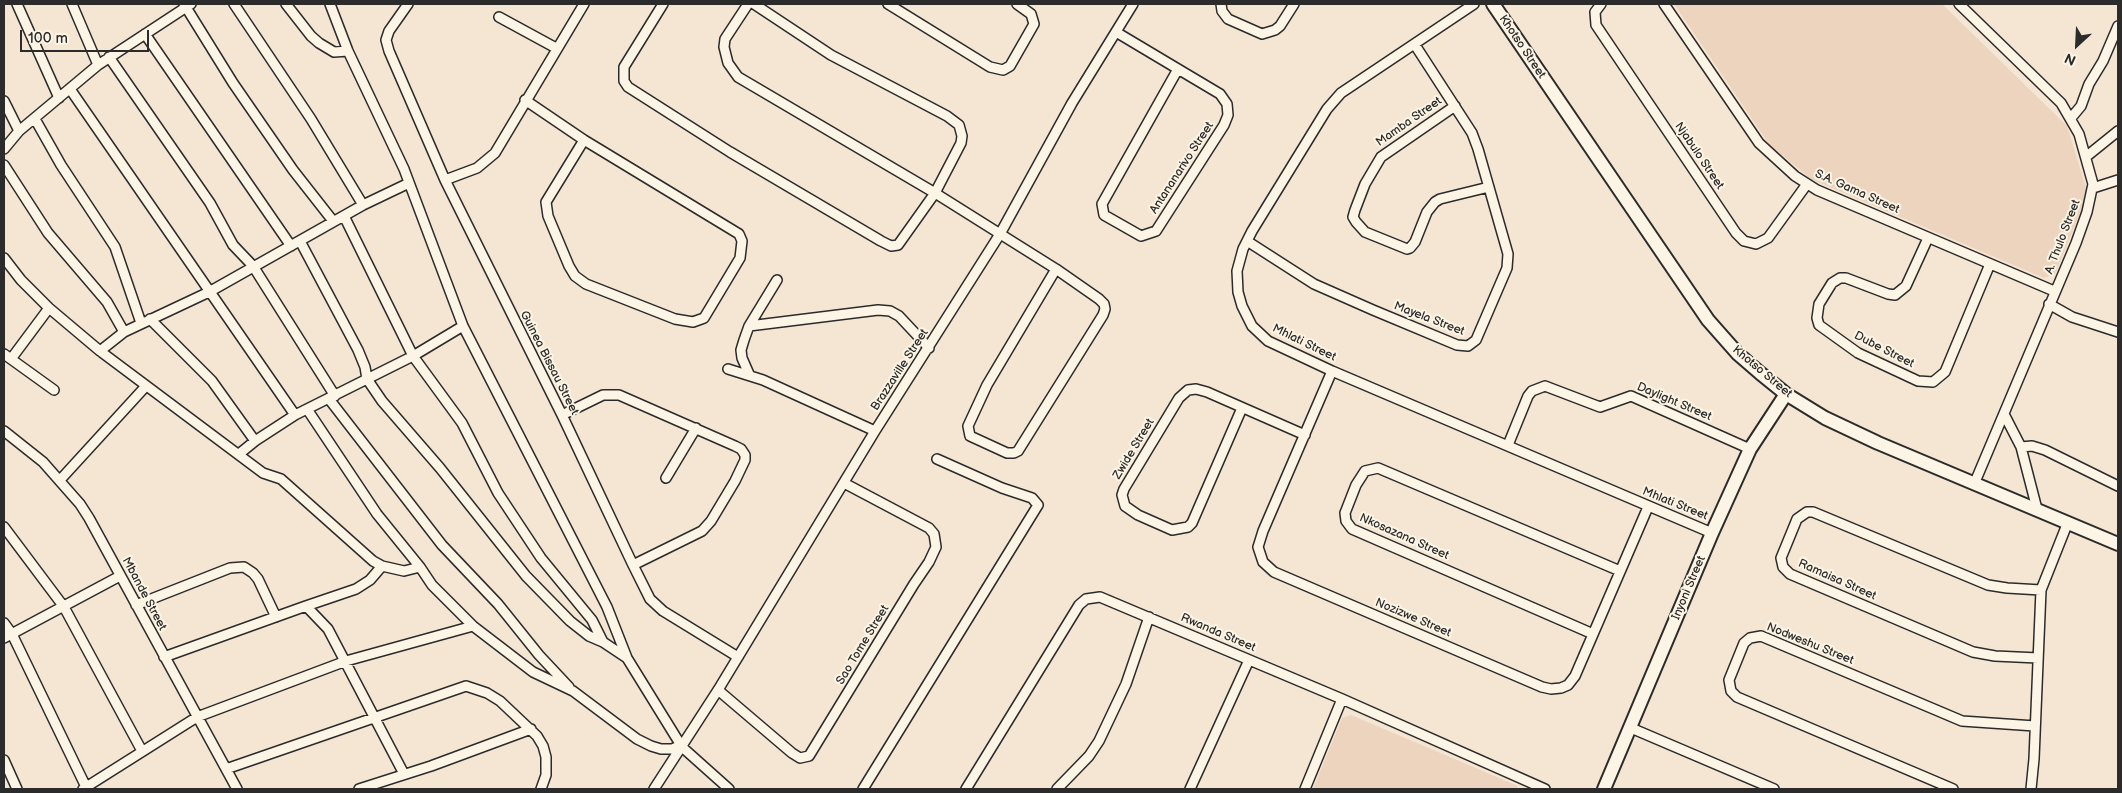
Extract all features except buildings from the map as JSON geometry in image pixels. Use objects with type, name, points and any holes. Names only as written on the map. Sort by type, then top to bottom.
[{"type":"street","points":[[17,4],[59,98]]},
{"type":"street","points":[[72,4],[98,65]]},
{"type":"street","points":[[234,4],[311,119],[363,205]]},
{"type":"street","points":[[286,4],[311,36],[319,43],[334,52],[348,51]]},
{"type":"street","points":[[330,4],[348,51],[409,183],[463,326],[607,607],[627,658],[681,746],[729,789]]},
{"type":"street","name":"Guinea Bissau Street","points":[[408,4],[388,31],[386,40],[445,180],[562,415],[633,566],[650,599],[656,605],[738,657]]},
{"type":"street","points":[[445,180],[477,168],[489,160],[500,145],[525,100],[584,4]]},
{"type":"street","points":[[663,4],[624,67],[624,80],[628,87],[739,157],[889,245],[898,245],[935,193],[961,142],[959,126],[947,116],[831,55],[754,4]]},
{"type":"street","points":[[748,4],[725,39],[724,47],[728,64],[738,77],[935,193],[1056,269],[1099,298],[1104,304],[1105,309],[1018,451],[1007,453],[970,436],[968,426],[987,385],[1056,269]]},
{"type":"street","points":[[888,4],[990,67],[1003,70],[1010,66],[1034,24],[1031,14],[1017,4]]},
{"type":"street","name":"Brazzaville Street","points":[[654,789],[718,690],[876,431],[1000,234],[1072,104],[1133,4]]},
{"type":"street","points":[[1221,4],[1220,9],[1228,19],[1262,34],[1275,30],[1280,26],[1294,4]]},
{"type":"street","name":"Mhlati Street","points":[[1474,4],[1334,99],[1247,241],[1237,271],[1238,292],[1242,306],[1252,326],[1268,341],[1332,371],[1712,533]]},
{"type":"street","name":"Khotso Street","points":[[1493,4],[1708,320],[1738,354],[1786,394],[1825,418],[1869,439],[1975,482],[2118,544]]},
{"type":"street","name":"Njabulo Street","points":[[1601,4],[1595,12],[1596,25],[1736,233],[1744,242],[1756,244],[1768,238],[1807,184]]},
{"type":"street","name":"S.A. Gama Street","points":[[1664,4],[1759,142],[1773,158],[1807,184],[2054,291]]},
{"type":"street","name":"A. Thulo Street","points":[[1959,4],[2061,103],[2071,118],[2087,156],[2093,180],[2093,188],[2084,220],[1975,482]]},
{"type":"street","points":[[4,149],[19,131],[98,65],[187,5],[293,170],[333,221]]},
{"type":"street","points":[[499,17],[556,48]]},
{"type":"street","points":[[2071,118],[2081,106],[2089,84],[2103,61],[2118,26]]},
{"type":"street","name":"Antananarivo Street","points":[[1116,32],[1178,69],[1223,97],[1227,104],[1228,116],[1224,125],[1156,231],[1141,236],[1104,215],[1102,204],[1178,69]]},
{"type":"street","points":[[145,34],[291,246]]},
{"type":"street","name":"Mayela Street","points":[[1247,241],[1314,284],[1457,345],[1468,346],[1479,335],[1507,268],[1508,254],[1475,141],[1455,106],[1415,45]]},
{"type":"street","points":[[109,57],[210,203],[233,245],[253,266],[332,398],[442,545],[498,604],[539,655],[573,691],[636,739],[650,746],[667,749],[681,746]]},
{"type":"street","points":[[70,89],[295,415]]},
{"type":"street","points":[[525,100],[584,140],[739,234],[742,241],[740,258],[704,318],[693,322],[674,319],[586,284],[574,276],[548,216],[546,202],[584,140]]},
{"type":"street","points":[[4,101],[19,131]]},
{"type":"street","name":"Mamba Street","points":[[1455,106],[1381,157],[1365,184],[1355,210],[1354,217],[1356,222],[1365,232],[1407,249],[1415,242],[1427,212],[1435,202],[1440,199],[1489,187]]},
{"type":"street","points":[[35,119],[61,164],[112,243],[127,279],[141,323]]},
{"type":"street","points":[[2087,156],[2118,131]]},
{"type":"street","points":[[4,165],[48,233],[107,302],[124,332]]},
{"type":"street","points":[[2093,188],[2118,180]]},
{"type":"street","points":[[100,351],[124,332],[209,292],[333,221],[409,183]]},
{"type":"street","points":[[344,216],[413,356],[462,423],[502,499],[541,558],[592,620],[603,642]]},
{"type":"street","name":"Dube Street","points":[[1928,238],[1910,279],[1901,292],[1895,295],[1888,294],[1846,278],[1840,278],[1832,282],[1820,304],[1817,318],[1820,324],[1858,353],[1918,381],[1934,382],[1945,372],[1990,264]]},
{"type":"street","points":[[300,241],[358,350],[365,367],[367,379],[382,401],[440,468],[526,576],[570,620],[589,636],[603,642],[627,658]]},
{"type":"street","points":[[4,258],[21,280],[49,308],[100,351],[263,473],[281,479],[364,554],[382,566],[404,571],[420,567]]},
{"type":"street","points":[[749,374],[742,358],[741,350],[749,326],[777,280]]},
{"type":"street","points":[[2049,304],[2072,317],[2118,332]]},
{"type":"street","points":[[49,308],[7,356],[54,390]]},
{"type":"street","points":[[749,326],[878,310],[890,311],[898,316],[929,348]]},
{"type":"street","points":[[150,319],[212,381],[255,441]]},
{"type":"street","points":[[239,454],[255,441],[295,415],[413,356],[463,326]]},
{"type":"street","points":[[728,369],[749,374],[876,431]]},
{"type":"street","name":"Nozizwe Street","points":[[1332,371],[1263,531],[1258,547],[1263,562],[1268,568],[1551,689],[1568,684],[1575,676],[1648,507]]},
{"type":"street","points":[[60,480],[146,386]]},
{"type":"street","name":"Daylight Street","points":[[1508,445],[1528,396],[1539,387],[1544,386],[1600,407],[1631,396],[1750,448]]},
{"type":"street","name":"Zwide Street","points":[[1242,408],[1192,523],[1188,527],[1172,530],[1138,515],[1125,506],[1122,495],[1124,488],[1184,392],[1192,389],[1200,390],[1242,408],[1304,435]]},
{"type":"street","name":"Inyoni Street","points":[[1604,789],[1750,448],[1786,394]]},
{"type":"street","points":[[562,415],[603,395],[619,395],[741,449],[745,455],[743,466],[711,521],[702,531],[633,566]]},
{"type":"street","points":[[307,409],[377,514],[420,567],[432,585],[473,626],[533,672],[573,691]]},
{"type":"street","points":[[2004,414],[2021,447],[2037,509]]},
{"type":"street","points":[[666,478],[696,428]]},
{"type":"street","name":"Mbande Street","points":[[4,431],[34,453],[60,480],[89,518],[237,789]]},
{"type":"street","points":[[2021,447],[2036,446],[2118,486]]},
{"type":"street","points":[[863,789],[1038,505],[1032,498],[1002,488],[937,459]]},
{"type":"street","name":"Nkosazana Street","points":[[1593,634],[1352,530],[1346,521],[1345,513],[1356,484],[1365,471],[1378,468],[1620,571]]},
{"type":"street","name":"Sao Tome Street","points":[[718,690],[792,753],[800,758],[809,756],[929,562],[936,547],[934,534],[929,528],[844,483]]},
{"type":"street","name":"Ramaisa Street","points":[[2038,658],[1984,655],[1973,652],[1790,574],[1783,567],[1781,558],[1797,519],[1807,512],[1813,512],[1988,584],[2007,588],[2042,590]]},
{"type":"street","points":[[2031,789],[2042,590],[2068,522]]},
{"type":"street","points":[[4,527],[64,606],[142,751]]},
{"type":"street","points":[[164,657],[356,589],[370,580],[382,566]]},
{"type":"street","points":[[136,605],[230,568],[244,567],[258,579],[276,617]]},
{"type":"street","points":[[8,636],[120,576]]},
{"type":"street","name":"Rwanda Street","points":[[966,789],[1079,605],[1086,600],[1100,597],[1342,699],[1545,789]]},
{"type":"street","points":[[306,606],[328,629],[404,774]]},
{"type":"street","points":[[1057,789],[1089,756],[1099,741],[1126,684],[1150,617]]},
{"type":"street","points":[[4,623],[8,636],[84,788],[197,716],[346,661],[473,626]]},
{"type":"street","name":"Nodweshu Street","points":[[1953,789],[1736,697],[1731,691],[1729,680],[1744,643],[1750,638],[1761,636],[1962,721],[2035,726]]},
{"type":"street","points":[[1190,789],[1248,660]]},
{"type":"street","points":[[226,769],[466,686],[479,690],[500,701],[531,728],[544,746],[546,757],[546,775],[541,789]]},
{"type":"street","points":[[1305,789],[1342,699]]},
{"type":"street","points":[[359,789],[468,753],[531,728]]},
{"type":"street","points":[[1631,728],[1774,789]]},
{"type":"street","points":[[4,760],[16,789]]},
{"type":"shaded area","points":[[1674,4],[1942,4],[2067,126],[2088,194],[2055,274],[2044,278],[1811,179],[1769,144]]},
{"type":"shaded area","points":[[1351,715],[1518,786],[1516,789],[1313,789],[1342,718]]}]
